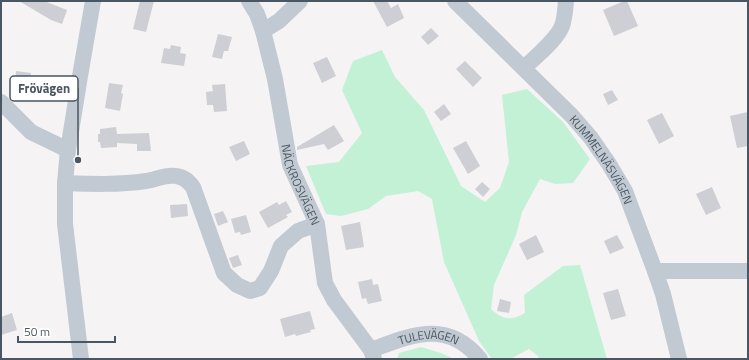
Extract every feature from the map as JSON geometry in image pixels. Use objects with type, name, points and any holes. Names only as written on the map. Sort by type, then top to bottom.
[{"type":"street","points":[[81,359],[65,224],[65,183],[68,150],[93,1]]},
{"type":"street","name":"NÄCKROSVÄGEN","points":[[249,1],[257,14],[263,31],[276,79],[290,164],[316,224],[326,283],[334,300],[372,354]]},
{"type":"street","points":[[263,31],[279,21],[300,1]]},
{"type":"street","name":"KUMMELNÄSVÄGEN","points":[[456,1],[572,116],[591,138],[609,164],[625,191],[655,271],[663,294],[679,359]]},
{"type":"street","points":[[524,68],[554,38],[561,28],[565,14],[566,1]]},
{"type":"street","points":[[1,102],[31,132],[68,150]]},
{"type":"street","points":[[65,183],[114,184],[147,181],[167,176],[176,176],[187,179],[193,187],[224,273],[237,285],[250,291],[260,288],[270,271],[281,246],[298,231],[316,224]]},
{"type":"street","points":[[655,271],[748,271]]},
{"type":"street","name":"TULEVÄGEN","points":[[372,354],[411,335],[433,333],[459,340],[480,359]]},
{"type":"green space","points":[[382,50],[395,77],[424,110],[461,186],[485,202],[500,188],[509,162],[502,95],[527,89],[563,122],[590,159],[573,183],[555,184],[540,179],[522,212],[516,235],[494,285],[491,309],[499,315],[507,318],[520,316],[525,313],[524,295],[563,266],[580,265],[607,359],[540,359],[529,349],[510,359],[492,359],[479,341],[444,262],[432,199],[418,191],[386,196],[368,209],[341,216],[326,214],[306,166],[339,162],[362,133],[342,90],[353,61]]},
{"type":"green space","points":[[421,347],[454,359],[397,359],[399,353]]},
{"type":"building","points":[[19,1],[44,1],[67,10],[62,24],[51,20]]},
{"type":"building","points":[[140,1],[154,1],[146,32],[133,29]]},
{"type":"building","points":[[373,1],[387,1],[391,8],[398,4],[404,18],[387,27]]},
{"type":"building","points":[[627,1],[638,26],[614,36],[603,10]]},
{"type":"building","points":[[431,28],[439,36],[428,45],[421,37]]},
{"type":"building","points":[[218,34],[232,37],[228,51],[224,51],[222,59],[212,57]]},
{"type":"building","points":[[171,45],[181,47],[180,53],[186,54],[184,66],[161,63],[164,48],[170,49]]},
{"type":"building","points":[[327,57],[336,76],[322,83],[313,63]]},
{"type":"building","points":[[465,61],[482,78],[473,87],[456,69]]},
{"type":"building","points":[[16,71],[31,73],[30,89],[15,88]]},
{"type":"building","points":[[109,83],[123,85],[120,111],[105,108]]},
{"type":"building","points":[[225,84],[227,111],[214,112],[213,105],[207,105],[206,92],[213,91],[212,85]]},
{"type":"building","points":[[612,90],[618,100],[608,105],[603,94]]},
{"type":"building","points":[[444,104],[451,114],[441,121],[434,112]]},
{"type":"building","points":[[748,112],[748,146],[737,148],[730,116]]},
{"type":"building","points":[[662,113],[674,136],[659,144],[647,120]]},
{"type":"building","points":[[334,125],[344,141],[328,150],[324,144],[297,150],[297,147]]},
{"type":"building","points":[[116,127],[117,134],[149,133],[151,151],[137,151],[137,144],[117,143],[117,147],[101,148],[100,142],[98,142],[98,134],[100,134],[100,129]]},
{"type":"building","points":[[244,141],[250,154],[236,161],[229,147]]},
{"type":"building","points":[[466,141],[480,166],[468,174],[453,148]]},
{"type":"building","points":[[482,182],[490,189],[483,197],[475,189]]},
{"type":"building","points":[[712,187],[721,208],[706,215],[696,194]]},
{"type":"building","points":[[286,201],[292,212],[286,215],[288,217],[268,228],[259,212],[277,202],[279,205]]},
{"type":"building","points":[[187,204],[188,216],[171,218],[170,205]]},
{"type":"building","points":[[223,211],[228,222],[218,226],[214,214]]},
{"type":"building","points":[[246,215],[251,232],[241,235],[240,232],[235,233],[231,219]]},
{"type":"building","points":[[360,222],[364,247],[346,250],[341,226]]},
{"type":"building","points":[[536,235],[544,252],[527,260],[519,244]]},
{"type":"building","points":[[617,235],[624,248],[610,254],[604,241]]},
{"type":"building","points":[[238,255],[242,265],[233,268],[229,258]]},
{"type":"building","points":[[372,279],[373,285],[378,284],[382,301],[368,304],[366,298],[362,299],[358,282]]},
{"type":"building","points":[[618,289],[626,316],[611,320],[603,293]]},
{"type":"building","points":[[500,299],[511,302],[509,313],[497,311]]},
{"type":"building","points":[[310,311],[315,329],[310,330],[311,332],[296,336],[295,334],[285,337],[280,319]]},
{"type":"building","points":[[12,313],[17,330],[1,335],[1,317]]},
{"type":"place","name":"Frövägen","points":[[78,160]]}]
